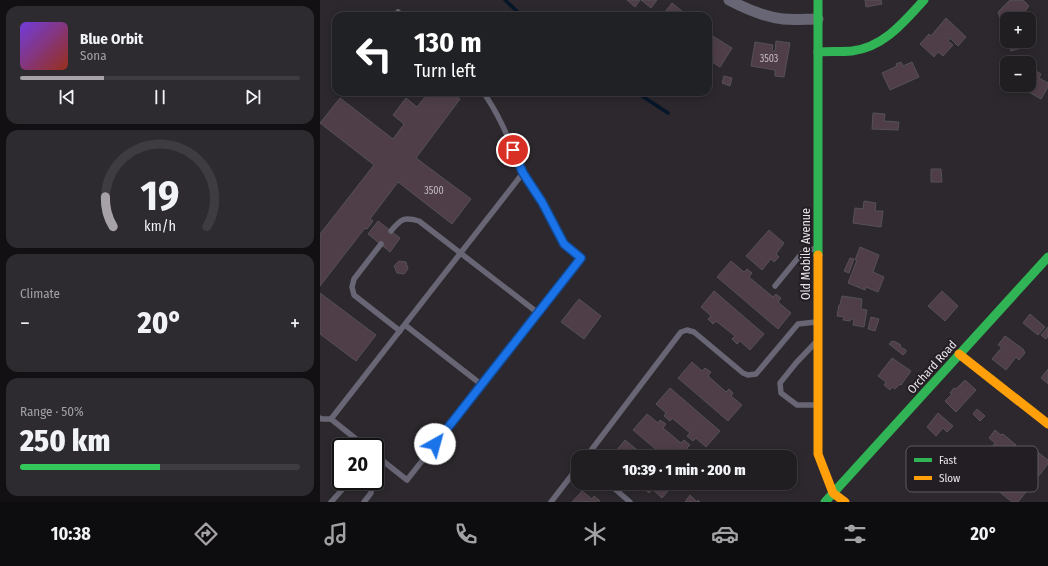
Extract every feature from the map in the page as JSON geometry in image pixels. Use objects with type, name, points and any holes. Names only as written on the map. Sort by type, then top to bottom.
[{"type":"street","points":[[729,0],[745,8],[783,19],[818,19]]},
{"type":"street","name":"Old Mobile Avenue","points":[[818,0],[818,454],[834,493]]},
{"type":"street","points":[[818,52],[853,51],[867,48],[882,41],[892,33],[924,0]]},
{"type":"street","name":"Orchard Road","points":[[834,493],[1048,257]]},
{"type":"street","points":[[959,354],[1048,424]]},
{"type":"street","points":[[825,502],[834,493],[845,502]]},
{"type":"lane","points":[[384,462],[407,480],[581,258],[564,244],[542,202],[523,173],[504,127],[494,107],[486,96]]},
{"type":"lane","points":[[331,419],[523,173]]},
{"type":"lane","points":[[391,231],[399,221],[409,218],[419,220],[538,313]]},
{"type":"lane","points":[[381,244],[354,279],[352,288],[354,295],[400,331]]},
{"type":"lane","points":[[775,286],[802,253],[818,248]]},
{"type":"lane","points":[[591,450],[681,332],[688,330],[694,332],[743,373],[748,375],[756,374],[798,324],[818,322]]},
{"type":"lane","points":[[405,325],[482,385]]},
{"type":"lane","points":[[818,340],[796,362],[780,383],[781,393],[797,405],[818,406]]},
{"type":"lane","points":[[320,418],[331,419],[355,438]]},
{"type":"lane","points":[[551,502],[571,476]]},
{"type":"lane","points":[[331,502],[342,490]]},
{"type":"lane","points":[[364,502],[371,494],[371,490]]},
{"type":"lane","points":[[616,490],[630,502]]},
{"type":"building","points":[[627,0],[640,0],[635,7]]},
{"type":"building","points":[[641,0],[657,0],[651,8]]},
{"type":"building","points":[[865,0],[881,0],[882,4],[866,7]]},
{"type":"building","points":[[1010,0],[1023,0],[1029,6],[1024,12],[1000,12],[1000,18],[998,12]]},
{"type":"building","points":[[672,3],[683,12],[665,12]]},
{"type":"building","points":[[946,18],[966,37],[958,46],[950,38],[948,41],[953,45],[943,56],[938,52],[934,57],[920,44],[929,34],[931,36]]},
{"type":"building","points":[[712,36],[732,48],[720,67],[712,62]]},
{"type":"building","points":[[776,41],[790,43],[784,77],[775,76],[775,70],[751,66],[755,42],[773,45],[772,51],[775,51]]},
{"type":"building","points":[[1010,48],[1021,48],[1011,51]]},
{"type":"building","points":[[901,62],[903,66],[912,62],[919,77],[890,90],[882,73],[897,66],[896,64]]},
{"type":"building","points":[[1036,71],[1041,74],[1039,78],[1048,83],[1048,87],[1041,99],[1029,92],[1036,92]]},
{"type":"building","points":[[724,76],[732,78],[730,86],[722,83]]},
{"type":"building","points":[[426,96],[456,96],[460,99],[416,158],[471,199],[452,224],[398,182],[370,219],[373,221],[367,229],[365,228],[320,286],[320,234],[374,165],[320,123],[340,98],[393,139],[404,124],[393,115],[406,98],[417,107]]},
{"type":"building","points":[[873,113],[885,114],[884,121],[899,122],[898,130],[872,129]]},
{"type":"building","points":[[931,169],[941,169],[942,182],[931,182]]},
{"type":"building","points":[[864,201],[876,203],[875,211],[883,211],[881,227],[853,223],[855,208],[863,209]]},
{"type":"building","points":[[378,221],[400,238],[390,252],[368,234]]},
{"type":"building","points":[[769,230],[784,243],[776,254],[779,257],[774,262],[771,259],[762,270],[746,256]]},
{"type":"building","points":[[860,247],[879,255],[873,272],[884,277],[878,292],[866,287],[865,290],[848,283],[857,260],[855,260]]},
{"type":"building","points":[[850,258],[854,259],[849,273],[844,271]]},
{"type":"building","points":[[399,261],[406,262],[408,269],[404,274],[397,273],[394,266]]},
{"type":"building","points":[[731,261],[744,272],[747,269],[752,273],[749,277],[773,297],[776,294],[781,298],[778,302],[791,313],[778,329],[717,277]]},
{"type":"building","points":[[714,291],[764,334],[750,350],[740,341],[737,344],[732,339],[735,336],[716,321],[713,324],[708,319],[711,316],[701,307]]},
{"type":"building","points":[[942,291],[958,306],[945,321],[928,306]]},
{"type":"building","points":[[320,293],[376,335],[356,361],[320,334]]},
{"type":"building","points":[[842,296],[862,299],[861,309],[867,310],[864,327],[853,325],[854,319],[851,319],[850,321],[843,320],[844,317],[837,316]]},
{"type":"building","points":[[579,299],[601,316],[584,339],[561,322]]},
{"type":"building","points":[[1030,314],[1045,327],[1038,335],[1023,323]]},
{"type":"building","points":[[871,317],[879,319],[875,331],[868,329]]},
{"type":"building","points":[[1048,327],[1048,336],[1046,339],[1041,335]]},
{"type":"building","points":[[1005,336],[1023,349],[1025,353],[1019,360],[1016,357],[1006,370],[992,359],[1002,347],[998,345]]},
{"type":"building","points":[[892,341],[901,345],[900,347],[906,350],[903,355],[889,344]]},
{"type":"building","points":[[892,358],[911,371],[901,385],[900,384],[895,389],[892,387],[890,390],[884,385],[886,382],[878,376]]},
{"type":"building","points":[[692,362],[702,371],[705,368],[711,372],[708,376],[726,392],[729,389],[733,393],[731,396],[742,405],[728,421],[678,378]]},
{"type":"building","points":[[1048,369],[1048,384],[1041,378]]},
{"type":"building","points":[[965,380],[976,390],[956,412],[945,401],[952,394],[950,393],[954,388],[956,389]]},
{"type":"building","points":[[670,388],[720,431],[706,447],[696,438],[693,441],[687,436],[690,433],[672,418],[670,421],[664,416],[666,413],[656,404]]},
{"type":"building","points":[[977,409],[985,416],[980,421],[973,414]]},
{"type":"building","points":[[938,413],[953,426],[947,432],[943,428],[936,436],[927,427]]},
{"type":"building","points":[[647,414],[658,423],[660,420],[666,424],[663,428],[681,443],[684,440],[690,445],[687,448],[689,450],[657,450],[633,430]]},
{"type":"building","points":[[995,430],[1001,435],[1003,434],[1016,445],[993,446],[995,443],[989,438]]},
{"type":"building","points":[[625,440],[637,450],[617,450]]},
{"type":"building","points":[[1038,452],[1048,460],[1048,464],[1038,477]]},
{"type":"building","points":[[653,490],[669,490],[662,498]]},
{"type":"building","points":[[582,491],[592,499],[594,496],[600,501],[572,502]]},
{"type":"building","points":[[1000,492],[1026,492],[1018,502],[1012,502]]},
{"type":"building","points":[[690,495],[697,502],[685,502]]},
{"type":"waterway","points":[[505,0],[518,12]]},
{"type":"waterway","points":[[642,96],[668,113]]},
{"type":"traffic: fast","points":[[818,0],[818,255]]},
{"type":"traffic: fast","points":[[818,52],[852,51],[863,49],[874,44],[884,39],[901,25],[924,0]]},
{"type":"traffic: fast","points":[[825,502],[1048,257]]},
{"type":"traffic: slow","points":[[818,255],[818,454],[833,493],[845,502]]},
{"type":"traffic: slow","points":[[959,354],[1048,424]]},
{"type":"route","points":[[435,444],[581,258],[564,244],[542,202],[523,173],[513,150]]}]
